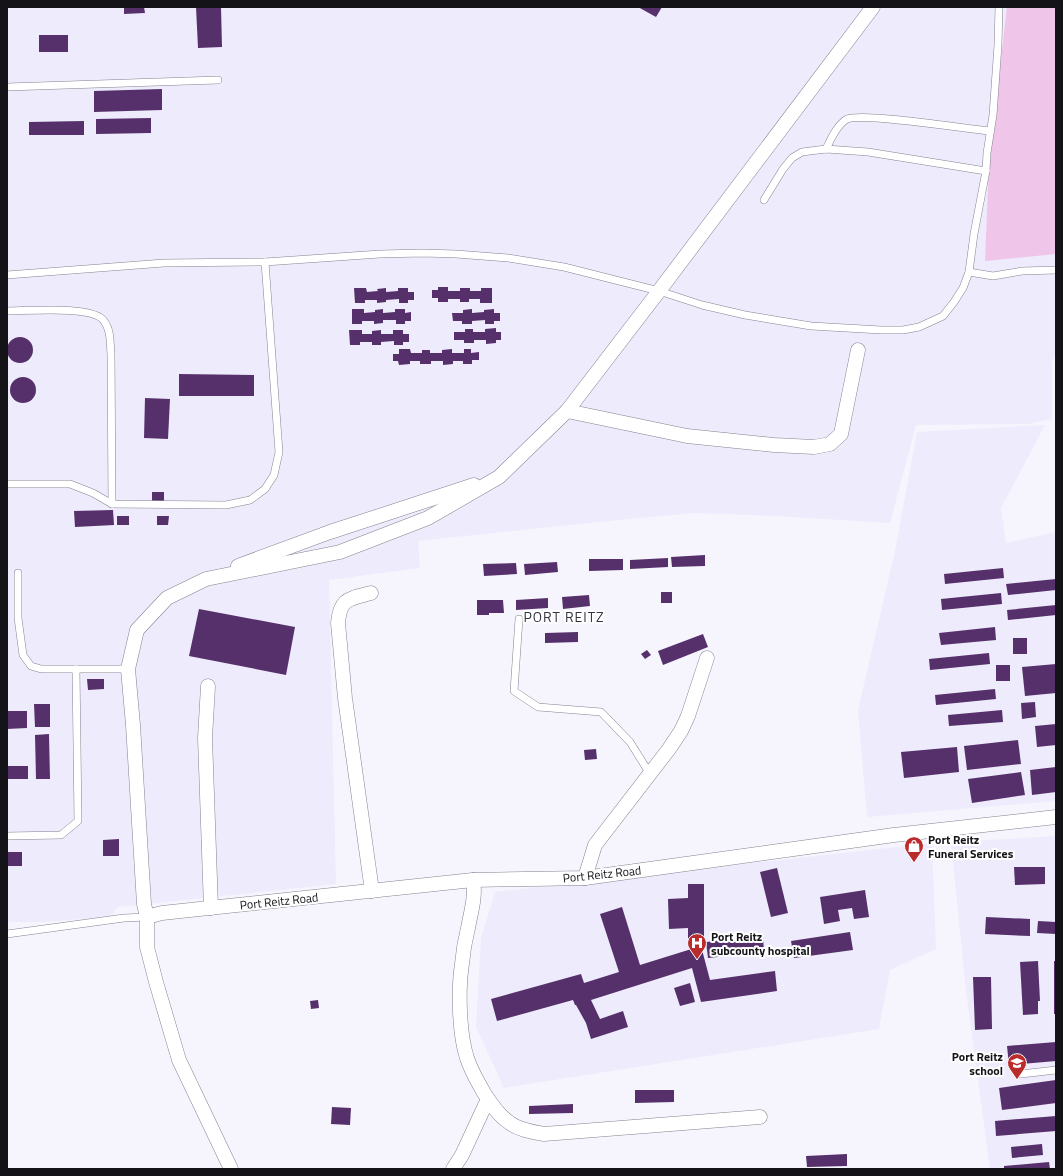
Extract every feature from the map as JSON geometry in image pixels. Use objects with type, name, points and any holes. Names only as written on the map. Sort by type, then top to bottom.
[{"type":"street","points":[[206,579],[340,552],[428,518],[499,478],[567,411],[660,291],[873,7]]},
{"type":"street","points":[[567,411],[686,436],[774,445],[814,447],[830,444],[840,434],[858,350]]},
{"type":"street","points":[[231,1169],[179,1060],[147,947],[147,917],[144,904],[128,669],[137,630],[167,598],[206,579],[262,556],[330,532],[499,478]]},
{"type":"street","points":[[371,593],[348,600],[343,604],[339,612],[338,623],[345,698],[372,891]]},
{"type":"street","points":[[585,878],[595,845],[669,749],[681,731],[688,716],[707,658]]},
{"type":"street","points":[[208,686],[205,738],[211,908]]},
{"type":"street","name":"Port Reitz Road","points":[[147,917],[162,913],[473,880],[585,878],[894,835],[1056,817]]},
{"type":"street","points":[[473,880],[474,901],[461,966],[461,1030],[467,1059],[474,1075],[488,1099],[499,1113],[511,1124],[526,1130],[544,1134],[760,1116]]},
{"type":"street","points":[[453,1169],[462,1155],[488,1099]]},
{"type":"lane","points":[[7,275],[164,264],[265,262],[380,254],[424,253],[508,258],[564,267],[660,291],[702,305],[745,315],[811,326],[903,330],[919,327],[943,316],[963,288],[969,272],[974,234],[986,171],[986,153],[993,115],[999,7]]},
{"type":"lane","points":[[7,87],[218,80]]},
{"type":"lane","points":[[826,149],[841,124],[847,119],[856,117],[990,131]]},
{"type":"lane","points":[[764,200],[783,168],[792,158],[802,152],[826,149],[868,152],[986,171]]},
{"type":"lane","points":[[7,484],[70,484],[93,493],[112,504],[226,505],[250,500],[265,489],[274,475],[279,452],[265,262]]},
{"type":"lane","points":[[969,272],[993,276],[1022,271],[1056,270]]},
{"type":"lane","points":[[7,311],[77,311],[92,313],[103,319],[108,329],[111,354],[112,504]]},
{"type":"lane","points":[[18,573],[18,618],[23,655],[31,666],[41,669],[128,669]]},
{"type":"lane","points":[[519,618],[514,691],[538,707],[601,712],[630,742],[650,774]]},
{"type":"lane","points":[[7,836],[61,835],[78,821],[76,669]]},
{"type":"lane","points":[[7,934],[124,918],[147,917]]},
{"type":"lane","points":[[1021,1074],[1056,1070]]},
{"type":"shaded area","points":[[7,7],[1056,7],[1056,352],[1052,363],[1052,419],[1028,424],[916,425],[890,523],[777,516],[695,513],[618,520],[418,541],[420,568],[329,580],[336,884],[118,907],[110,917],[41,922],[7,922]]},
{"type":"shaded area","points":[[1007,7],[1056,7],[1056,254],[985,261],[989,162]]},
{"type":"shaded area","points":[[1045,425],[1001,508],[1006,543],[1056,532],[1056,801],[867,817],[858,710],[895,551],[917,432]]},
{"type":"shaded area","name":"Port Reitz school","points":[[1056,836],[1056,1169],[990,1169],[966,991],[951,842]]},
{"type":"shaded area","name":"Port Reitz subcounty hospital","points":[[932,843],[936,949],[890,970],[879,1029],[504,1088],[476,1027],[481,938],[495,892]]},
{"type":"building","points":[[124,7],[144,7],[145,13],[124,14]]},
{"type":"building","points":[[196,7],[221,7],[222,47],[198,48]]},
{"type":"building","points":[[638,7],[662,7],[656,17]]},
{"type":"building","points":[[39,35],[68,35],[68,52],[39,52]]},
{"type":"building","points":[[162,89],[162,110],[94,112],[94,91]]},
{"type":"building","points":[[151,118],[151,133],[96,134],[96,119]]},
{"type":"building","points":[[84,121],[84,135],[29,135],[29,122]]},
{"type":"building","points":[[438,287],[448,287],[448,291],[460,291],[460,288],[470,288],[470,291],[481,291],[481,288],[492,288],[492,303],[480,303],[480,299],[469,299],[469,302],[460,302],[460,299],[448,299],[448,302],[438,302],[438,298],[432,298],[432,290],[438,290]]},
{"type":"building","points":[[354,288],[366,288],[367,292],[378,291],[377,289],[386,288],[386,292],[398,291],[398,288],[408,288],[408,292],[414,292],[414,300],[408,300],[408,303],[399,303],[399,299],[386,300],[386,302],[377,303],[377,300],[365,300],[365,303],[355,303]]},
{"type":"building","points":[[352,309],[364,309],[364,313],[375,312],[375,310],[383,309],[383,313],[395,312],[395,309],[405,309],[405,313],[411,312],[411,321],[405,321],[405,324],[396,324],[396,320],[383,320],[383,323],[374,324],[374,321],[362,321],[362,324],[352,324]]},
{"type":"building","points":[[472,309],[472,313],[494,309],[494,313],[500,313],[500,321],[494,321],[494,324],[485,324],[485,320],[472,321],[472,324],[462,324],[462,321],[453,321],[452,313],[463,313],[463,310]]},
{"type":"building","points":[[496,328],[496,332],[501,332],[501,340],[496,340],[496,343],[486,344],[486,340],[474,340],[474,343],[464,343],[464,340],[454,340],[454,332],[465,332],[465,329],[473,329],[473,332],[485,332],[485,329]]},
{"type":"building","points":[[349,330],[362,330],[362,334],[372,334],[372,331],[381,330],[381,334],[393,334],[393,330],[403,330],[403,334],[409,334],[409,342],[403,342],[403,345],[394,345],[394,341],[381,342],[381,345],[372,345],[372,342],[360,342],[360,345],[350,345]]},
{"type":"building","points":[[20,337],[29,341],[33,350],[29,359],[20,363],[11,359],[7,350],[11,341]]},
{"type":"building","points":[[399,349],[410,349],[411,353],[422,353],[422,350],[430,350],[430,353],[442,353],[442,350],[452,349],[452,353],[464,353],[464,349],[471,349],[471,353],[479,352],[479,360],[472,360],[472,364],[463,364],[463,361],[453,361],[453,364],[443,365],[443,361],[431,361],[431,364],[420,364],[420,361],[410,361],[410,364],[399,365],[398,361],[393,361],[393,354],[399,354]]},
{"type":"building","points":[[179,374],[254,375],[254,396],[179,396]]},
{"type":"building","points":[[23,377],[32,381],[36,390],[32,399],[23,403],[14,399],[10,390],[14,381]]},
{"type":"building","points":[[145,398],[170,399],[168,439],[144,438]]},
{"type":"building","points":[[152,492],[164,492],[164,501],[152,501]]},
{"type":"building","points":[[113,510],[114,525],[75,527],[74,511]]},
{"type":"building","points":[[117,516],[129,516],[129,525],[117,525]]},
{"type":"building","points":[[157,516],[169,516],[168,525],[157,525]]},
{"type":"building","points":[[705,555],[705,566],[672,567],[671,557]]},
{"type":"building","points":[[668,558],[668,567],[630,569],[630,560]]},
{"type":"building","points":[[589,559],[623,559],[623,570],[589,571]]},
{"type":"building","points":[[557,562],[558,572],[525,575],[524,564]]},
{"type":"building","points":[[516,563],[517,574],[484,576],[483,564]]},
{"type":"building","points":[[1003,568],[1004,578],[945,584],[944,574]]},
{"type":"building","points":[[1056,579],[1056,590],[1008,595],[1006,584]]},
{"type":"building","points":[[661,592],[672,592],[672,603],[661,603]]},
{"type":"building","points":[[1001,593],[1002,604],[942,610],[941,599]]},
{"type":"building","points":[[589,595],[590,606],[563,609],[562,597]]},
{"type":"building","points":[[548,598],[548,608],[516,610],[516,600]]},
{"type":"building","points":[[477,600],[503,600],[504,613],[477,615]]},
{"type":"building","points":[[1056,605],[1056,615],[1008,620],[1007,610]]},
{"type":"building","points":[[199,609],[295,627],[286,675],[189,656]]},
{"type":"building","points":[[995,627],[996,640],[941,645],[939,633]]},
{"type":"building","points":[[578,632],[578,642],[545,643],[545,633]]},
{"type":"building","points":[[703,634],[708,647],[663,665],[658,651]]},
{"type":"building","points":[[1013,638],[1027,638],[1027,654],[1013,654]]},
{"type":"building","points":[[647,650],[651,655],[645,659],[641,654]]},
{"type":"building","points":[[989,653],[990,664],[930,670],[929,659]]},
{"type":"building","points":[[1056,664],[1056,693],[1025,696],[1022,667]]},
{"type":"building","points":[[996,665],[1010,665],[1010,681],[996,681]]},
{"type":"building","points":[[87,679],[104,679],[104,689],[88,690]]},
{"type":"building","points":[[995,689],[996,699],[936,705],[935,695]]},
{"type":"building","points":[[1035,702],[1036,717],[1022,719],[1021,703]]},
{"type":"building","points":[[34,704],[50,704],[50,727],[35,727]]},
{"type":"building","points":[[1002,710],[1003,722],[949,726],[948,715]]},
{"type":"building","points":[[7,711],[27,711],[27,728],[7,729]]},
{"type":"building","points":[[1056,724],[1056,745],[1037,747],[1035,726]]},
{"type":"building","points":[[49,734],[50,779],[36,779],[35,735]]},
{"type":"building","points":[[1018,740],[1021,764],[967,770],[964,746]]},
{"type":"building","points":[[957,747],[959,772],[904,778],[901,752]]},
{"type":"building","points":[[596,749],[597,759],[585,760],[584,750]]},
{"type":"building","points":[[7,766],[28,766],[28,779],[7,779]]},
{"type":"building","points":[[1056,767],[1056,792],[1032,795],[1030,770]]},
{"type":"building","points":[[1021,772],[1025,795],[972,803],[968,779]]},
{"type":"building","points":[[119,839],[119,856],[103,856],[103,840]]},
{"type":"building","points":[[7,852],[22,852],[22,866],[7,866]]},
{"type":"building","points":[[1014,867],[1045,867],[1045,884],[1015,885]]},
{"type":"building","points":[[777,868],[788,913],[771,917],[760,872]]},
{"type":"building","points":[[688,884],[704,884],[704,939],[688,939],[688,928],[669,929],[668,899],[688,898]]},
{"type":"building","points":[[865,890],[869,917],[854,919],[852,908],[838,910],[840,921],[824,924],[820,897]]},
{"type":"building","points":[[622,907],[640,965],[701,946],[710,980],[775,971],[777,991],[701,1002],[692,968],[591,1000],[600,1019],[623,1011],[628,1027],[591,1039],[586,1023],[573,1000],[497,1021],[491,999],[581,974],[584,983],[619,972],[600,914]]},
{"type":"building","points":[[986,917],[1030,919],[1030,936],[985,934]]},
{"type":"building","points":[[1038,921],[1056,922],[1056,934],[1037,933]]},
{"type":"building","points":[[850,932],[853,950],[794,958],[791,941]]},
{"type":"building","points":[[763,936],[764,952],[708,958],[706,942]]},
{"type":"building","points":[[1038,961],[1040,1001],[1038,1001],[1038,1014],[1023,1015],[1020,962]]},
{"type":"building","points":[[1054,961],[1056,961],[1056,1014],[1054,1014]]},
{"type":"building","points":[[973,977],[991,977],[992,1029],[975,1030]]},
{"type":"building","points":[[690,983],[695,1002],[680,1006],[674,988]]},
{"type":"building","points":[[318,1000],[319,1008],[311,1009],[310,1001]]},
{"type":"building","points":[[1056,1042],[1056,1061],[1009,1065],[1007,1046]]},
{"type":"building","points":[[1056,1080],[1056,1103],[1002,1110],[999,1088]]},
{"type":"building","points":[[635,1090],[674,1090],[674,1102],[635,1103]]},
{"type":"building","points":[[573,1104],[573,1113],[529,1114],[529,1106]]},
{"type":"building","points":[[332,1107],[351,1108],[350,1125],[331,1124]]},
{"type":"building","points":[[1056,1116],[1056,1131],[996,1136],[995,1121]]},
{"type":"building","points":[[1042,1144],[1043,1155],[1012,1158],[1011,1147]]},
{"type":"building","points":[[847,1154],[847,1166],[807,1167],[806,1156]]},
{"type":"building","points":[[1049,1162],[1050,1169],[1004,1169],[1004,1166]]},
{"type":"place","name":"Port Reitz Funeral Services","points":[[914,863]]},
{"type":"place","name":"Port Reitz subcounty hospital","points":[[697,960]]},
{"type":"place","name":"Port Reitz school","points":[[1017,1080]]},
{"type":"district","name":"PORT REITZ","points":[[564,616]]}]
